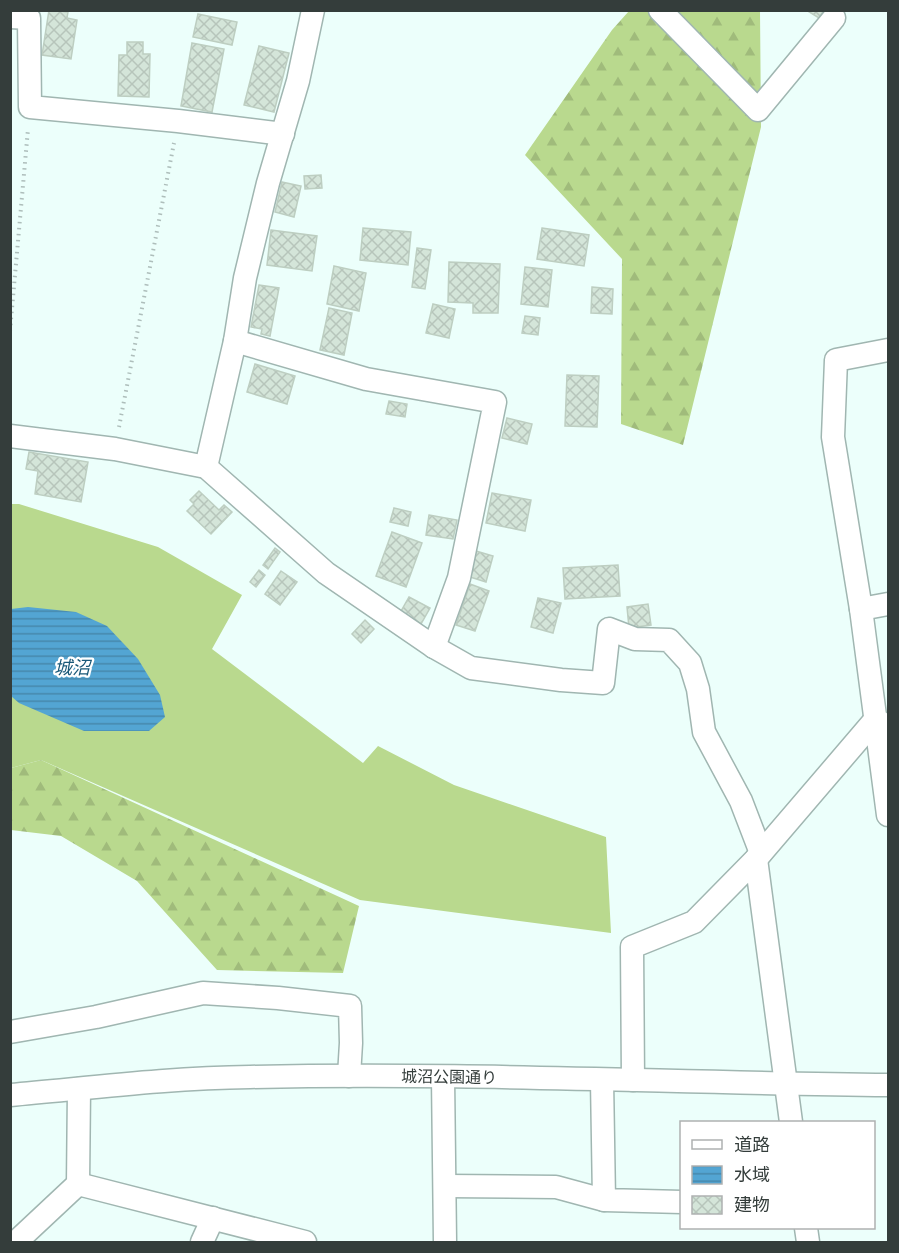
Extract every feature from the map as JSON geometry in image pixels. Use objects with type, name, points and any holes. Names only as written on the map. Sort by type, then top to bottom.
[{"type":"street","points":[[206,467],[235,341],[248,268],[268,183],[298,81],[313,10]]},
{"type":"street","points":[[660,10],[758,110],[834,18]]},
{"type":"street","points":[[23,15],[30,107],[283,134]]},
{"type":"street","points":[[235,341],[366,379],[495,402],[459,578],[434,647]]},
{"type":"street","points":[[888,350],[836,360],[833,437],[882,723],[888,815]]},
{"type":"street","points":[[10,436],[115,449],[206,467],[326,573],[434,647],[471,668],[603,683],[609,629],[635,639],[669,640],[690,663],[698,689],[704,732],[741,801],[759,856],[792,1121]]},
{"type":"street","points":[[861,609],[888,604]]},
{"type":"street","points":[[633,1080],[632,947],[694,922],[759,856],[882,723]]},
{"type":"street","points":[[10,1032],[96,1017],[203,993],[350,1006],[349,1076]]},
{"type":"street","name":"城沼公園通り","points":[[10,1095],[248,1077],[442,1077],[888,1085]]},
{"type":"street","points":[[442,1077],[445,1242]]},
{"type":"street","points":[[602,1080],[604,1200]]},
{"type":"street","points":[[16,1242],[78,1184],[79,1089]]},
{"type":"street","points":[[78,1184],[304,1242]]},
{"type":"street","points":[[445,1186],[556,1187],[604,1200],[680,1202]]},
{"type":"street","points":[[202,1242],[213,1218]]},
{"type":"path","points":[[10,331],[30,107]]},
{"type":"path","points":[[115,449],[178,122]]},
{"type":"green space","points":[[629,11],[760,11],[761,127],[683,445],[621,424],[622,259],[525,155],[612,30]]},
{"type":"green space","points":[[11,504],[19,504],[158,547],[242,595],[212,649],[363,763],[378,746],[454,785],[606,837],[611,933],[360,900],[41,760],[11,768]]},
{"type":"green space","points":[[41,760],[359,906],[343,973],[217,970],[137,881],[61,836],[11,830],[11,768]]},
{"type":"water","name":"城沼","points":[[28,607],[76,612],[107,626],[138,659],[160,695],[165,717],[149,731],[84,731],[19,703],[11,696],[11,609]]},
{"type":"building","points":[[49,10],[68,12],[67,18],[77,20],[71,59],[42,55]]},
{"type":"building","points":[[806,10],[824,10],[819,18]]},
{"type":"building","points":[[198,14],[237,22],[232,45],[193,37]]},
{"type":"building","points":[[127,42],[143,42],[143,54],[150,54],[149,97],[118,96],[119,55],[127,55]]},
{"type":"building","points":[[192,43],[224,49],[212,112],[181,106]]},
{"type":"building","points":[[259,46],[289,53],[274,112],[244,105]]},
{"type":"building","points":[[321,175],[322,188],[305,189],[304,176]]},
{"type":"building","points":[[282,182],[301,186],[294,217],[275,212]]},
{"type":"building","points":[[363,228],[411,232],[408,265],[360,260]]},
{"type":"building","points":[[542,228],[589,235],[584,266],[537,259]]},
{"type":"building","points":[[271,230],[317,236],[312,271],[267,265]]},
{"type":"building","points":[[417,248],[431,250],[425,289],[412,287]]},
{"type":"building","points":[[449,262],[500,264],[498,313],[473,313],[473,303],[448,302]]},
{"type":"building","points":[[334,266],[366,273],[359,311],[327,304]]},
{"type":"building","points":[[525,267],[552,270],[548,307],[521,304]]},
{"type":"building","points":[[259,285],[279,288],[270,336],[261,334],[262,329],[251,327]]},
{"type":"building","points":[[592,287],[613,289],[612,314],[591,313]]},
{"type":"building","points":[[433,304],[455,309],[449,338],[426,333]]},
{"type":"building","points":[[329,308],[352,313],[344,355],[320,350]]},
{"type":"building","points":[[525,316],[540,318],[538,335],[522,333]]},
{"type":"building","points":[[255,364],[295,376],[287,404],[247,392]]},
{"type":"building","points":[[567,375],[599,376],[597,427],[565,426]]},
{"type":"building","points":[[389,401],[407,404],[405,417],[386,414]]},
{"type":"building","points":[[507,418],[532,424],[527,444],[502,438]]},
{"type":"building","points":[[29,452],[88,462],[81,502],[35,494],[38,471],[26,469]]},
{"type":"building","points":[[199,491],[219,510],[224,505],[232,512],[211,534],[187,511],[194,504],[190,500]]},
{"type":"building","points":[[492,493],[531,500],[525,531],[486,523]]},
{"type":"building","points":[[394,508],[411,512],[408,526],[390,522]]},
{"type":"building","points":[[429,515],[457,520],[453,539],[426,535]]},
{"type":"building","points":[[392,532],[422,543],[406,587],[376,576]]},
{"type":"building","points":[[275,548],[280,552],[268,569],[263,565]]},
{"type":"building","points":[[476,551],[493,556],[486,582],[470,577]]},
{"type":"building","points":[[618,565],[620,596],[565,599],[563,568]]},
{"type":"building","points":[[259,570],[265,575],[256,587],[250,582]]},
{"type":"building","points":[[281,571],[297,582],[280,605],[265,594]]},
{"type":"building","points":[[470,584],[489,591],[475,631],[456,625]]},
{"type":"building","points":[[409,597],[430,608],[421,624],[400,613]]},
{"type":"building","points":[[538,598],[561,603],[553,633],[531,627]]},
{"type":"building","points":[[648,604],[651,625],[629,628],[627,607]]},
{"type":"building","points":[[365,620],[374,629],[361,643],[352,634]]}]
